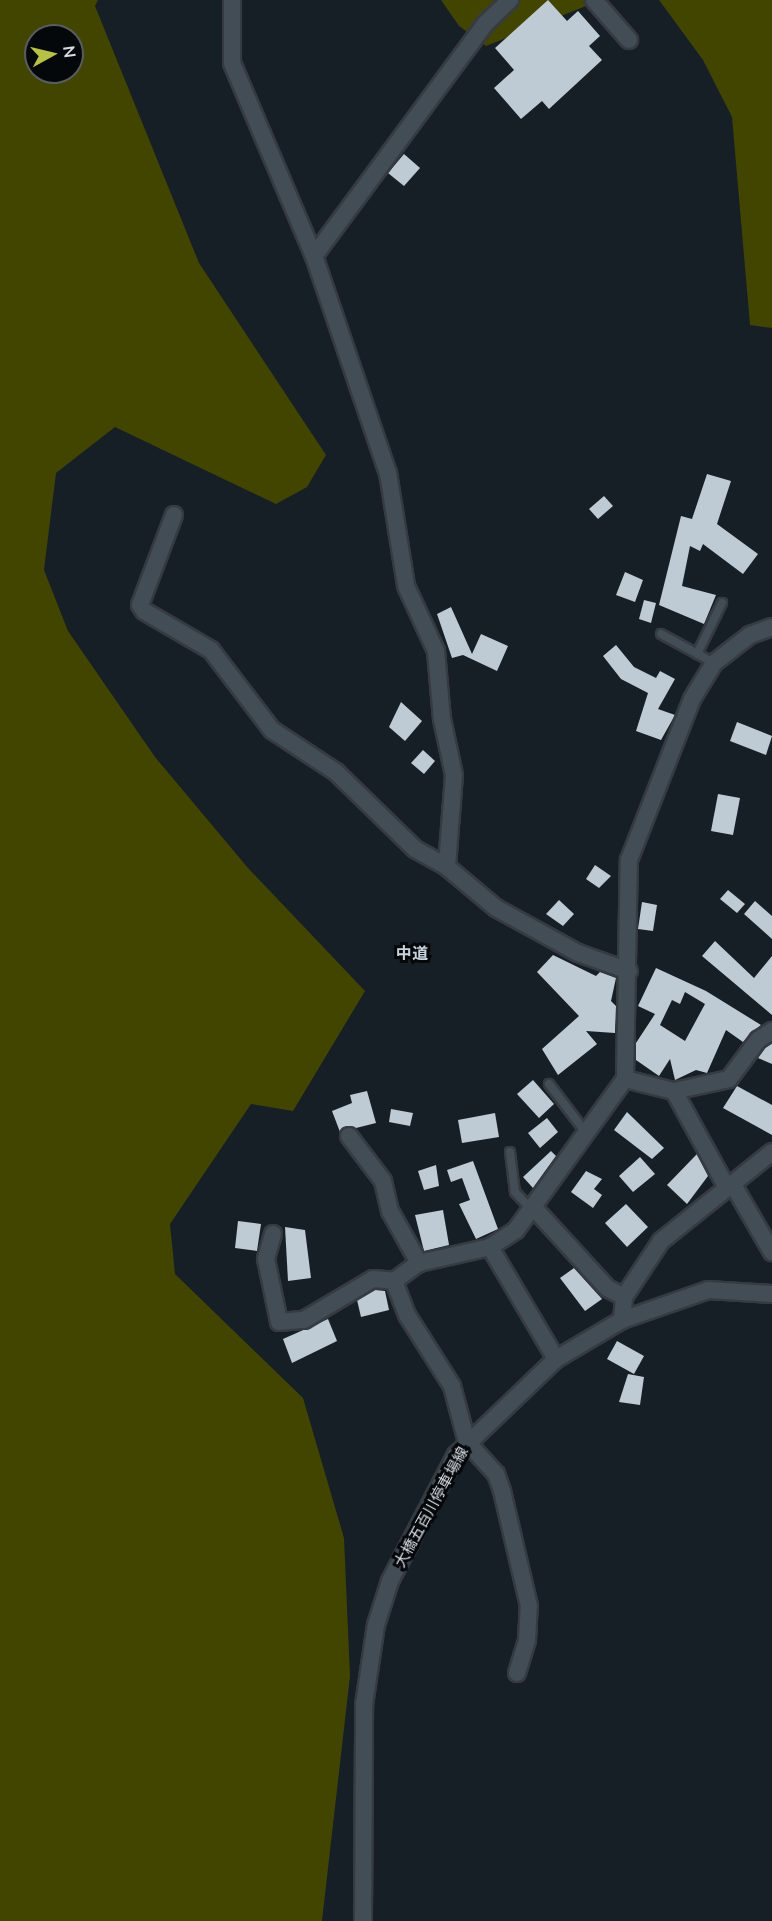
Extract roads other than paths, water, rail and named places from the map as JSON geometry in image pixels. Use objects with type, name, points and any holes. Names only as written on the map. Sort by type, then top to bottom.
[{"type":"street","points":[[232,0],[232,63],[314,256],[388,473],[406,586],[436,651],[442,719],[454,775],[447,867]]},
{"type":"street","points":[[314,256],[485,24],[510,0]]},
{"type":"street","points":[[594,0],[629,40]]},
{"type":"street","points":[[174,515],[140,605],[144,611],[211,650],[272,730],[336,772],[415,849],[447,867],[496,908],[578,953],[629,971]]},
{"type":"street","points":[[273,1234],[266,1259],[279,1322],[304,1320],[373,1280],[394,1281],[419,1263],[489,1247],[533,1209],[625,1079],[629,971],[629,860],[692,699],[714,663],[750,635],[772,627]]},
{"type":"street","points":[[625,1079],[674,1091],[737,1075],[758,1040],[772,1031]]},
{"type":"street","points":[[674,1091],[772,1252]]},
{"type":"street","points":[[349,1136],[383,1181],[390,1211],[419,1263]]},
{"type":"street","points":[[622,1320],[624,1297],[661,1241],[729,1184],[772,1152]]},
{"type":"street","points":[[533,1209],[607,1288],[624,1297]]},
{"type":"street","points":[[489,1247],[556,1359]]},
{"type":"street","points":[[394,1281],[407,1315],[452,1386],[467,1442],[496,1474],[526,1593],[528,1640],[516,1673]]},
{"type":"street","name":"大橋五百川停車場線","points":[[363,1921],[364,1706],[376,1625],[390,1581],[467,1442],[556,1359],[622,1320],[708,1290],[772,1294]]},
{"type":"lane","points":[[697,654],[722,603]]},
{"type":"lane","points":[[661,634],[714,663]]},
{"type":"lane","points":[[549,1084],[587,1134]]},
{"type":"lane","points":[[510,1152],[515,1192],[533,1209]]},
{"type":"district","name":"中道","points":[[412,953]]}]
